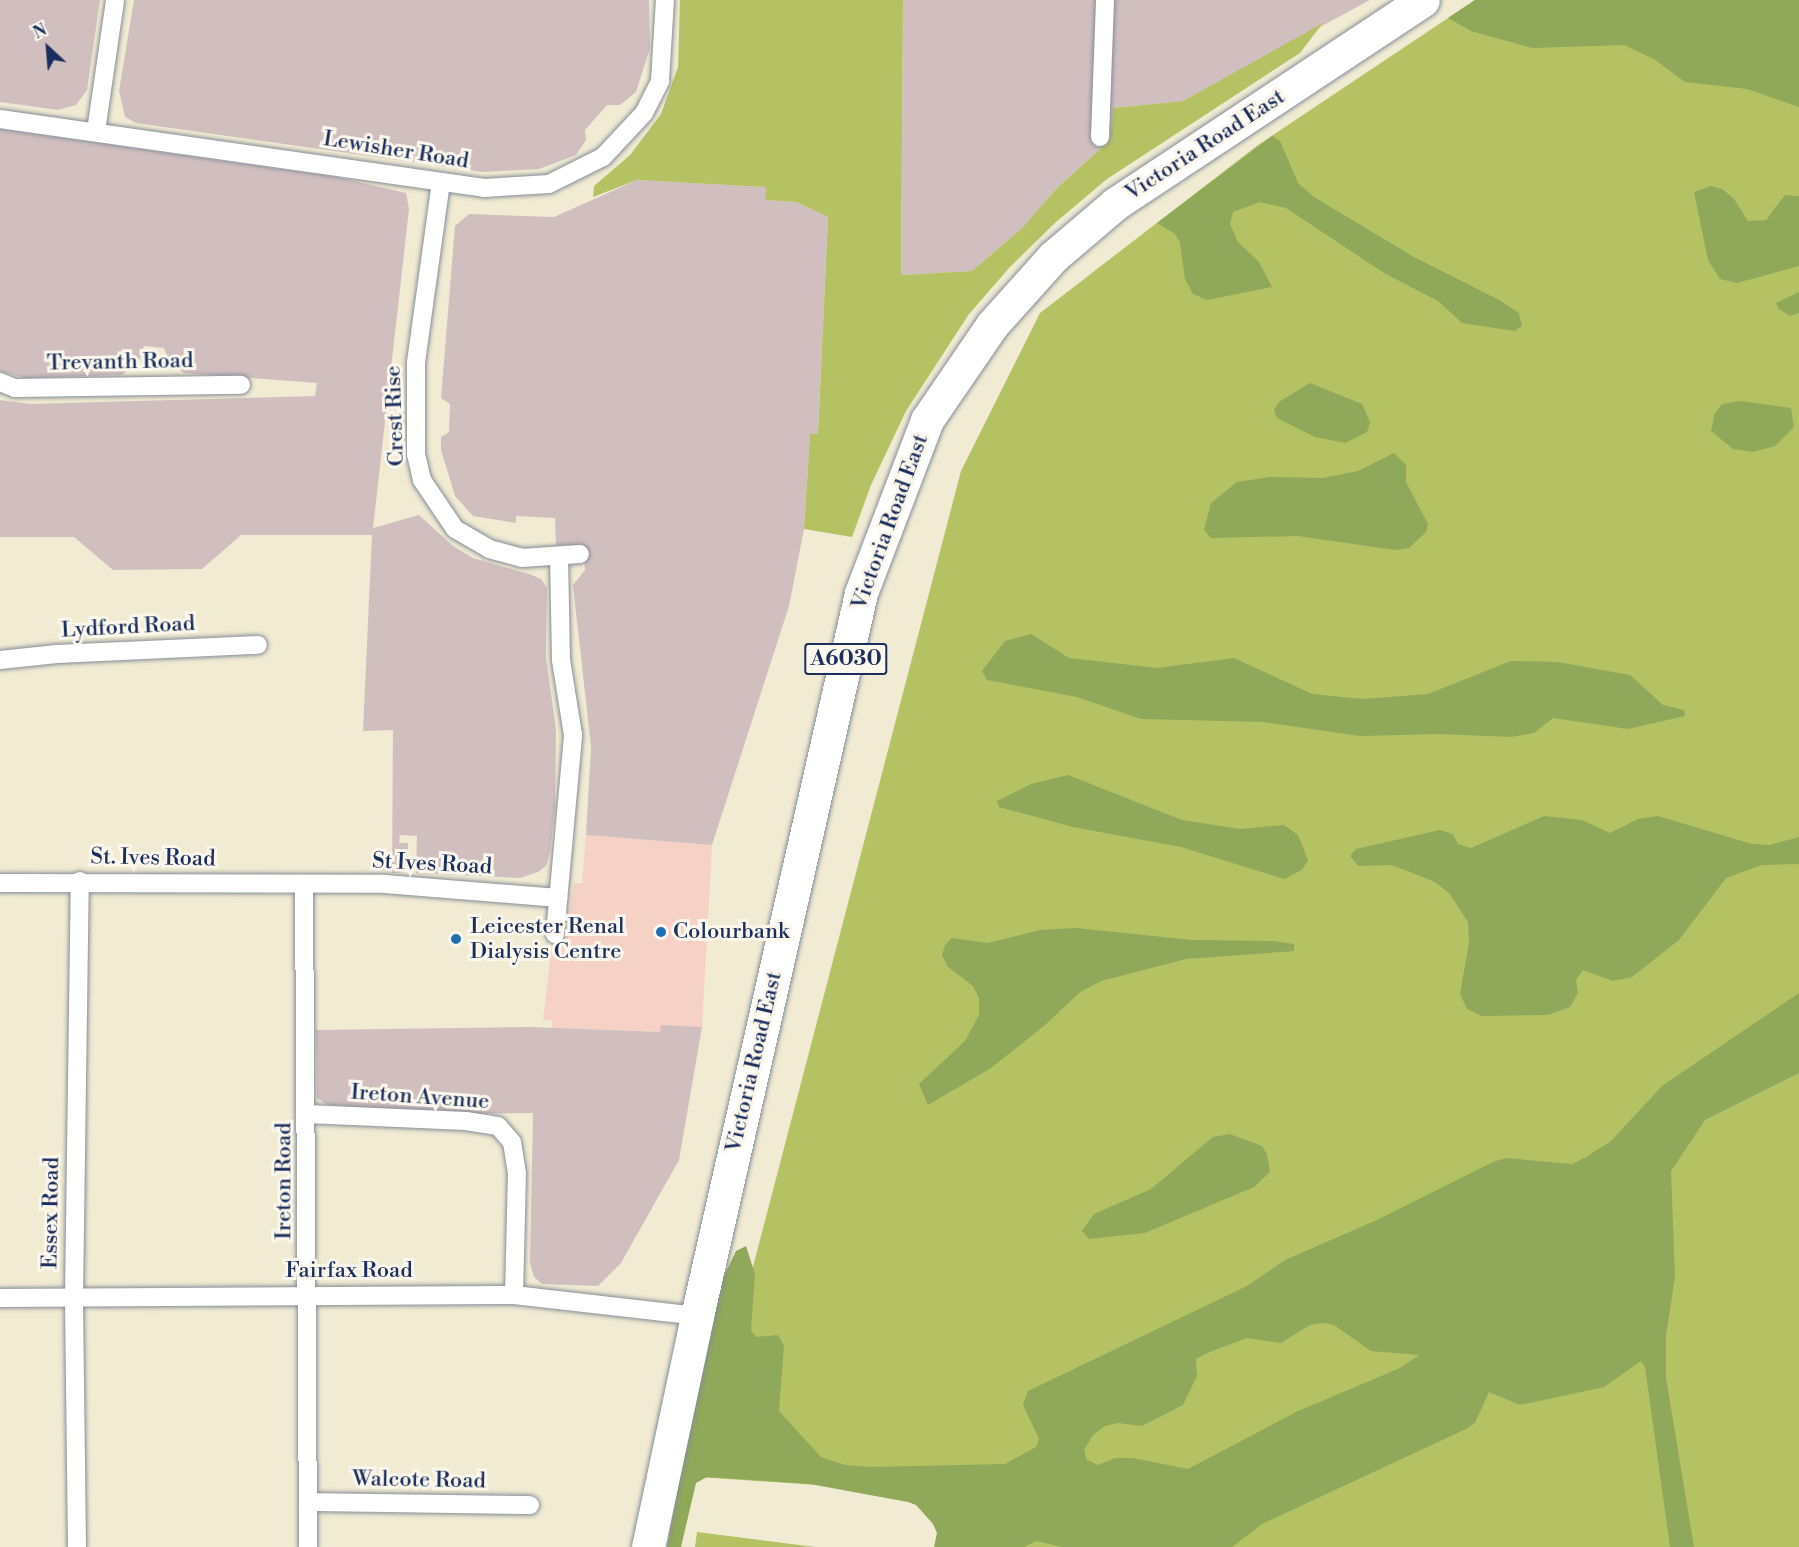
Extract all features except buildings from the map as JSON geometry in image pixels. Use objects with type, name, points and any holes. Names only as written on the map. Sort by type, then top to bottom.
[{"type":"highway","name":"Victoria Road East","points":[[648,1547],[697,1316],[861,593],[927,420],[992,325],[1054,256],[1106,211],[1423,0]]},
{"type":"street","points":[[96,131],[115,0]]},
{"type":"street","name":"Lewisher Road","points":[[0,119],[484,188],[525,187],[565,178],[603,157],[644,114],[660,81],[665,0]]},
{"type":"street","points":[[1100,137],[1105,0]]},
{"type":"street","name":"Crest Rise","points":[[441,182],[416,363],[416,454],[422,480],[455,529],[489,549],[522,558],[580,555]]},
{"type":"street","name":"Trevanth Road","points":[[0,382],[15,388],[241,385]]},
{"type":"street","points":[[555,934],[573,735],[561,660],[559,556]]},
{"type":"street","name":"Lydford Road","points":[[0,660],[57,654],[258,645]]},
{"type":"street","name":"St. Ives Road","points":[[0,883],[80,880],[304,886]]},
{"type":"street","name":"Essex Road","points":[[77,1547],[74,1297],[80,880]]},
{"type":"street","name":"St Ives Road","points":[[304,886],[449,887],[558,898]]},
{"type":"street","name":"Ireton Road","points":[[304,886],[308,1114],[308,1547]]},
{"type":"street","name":"Ireton Avenue","points":[[308,1114],[466,1121],[498,1126],[512,1142],[516,1173],[514,1295]]},
{"type":"street","name":"Fairfax Road","points":[[0,1298],[514,1295],[697,1316]]},
{"type":"street","name":"Walcote Road","points":[[308,1502],[530,1505]]},
{"type":"shaded area","points":[[0,0],[100,0],[87,90],[76,105],[58,110],[0,102]]},
{"type":"shaded area","points":[[134,0],[649,0],[650,48],[636,92],[620,105],[607,105],[585,130],[586,140],[576,155],[539,169],[483,172],[136,123],[125,117],[119,91]]},
{"type":"shaded area","points":[[903,0],[1370,0],[1183,101],[1113,108],[1110,140],[1057,188],[1022,228],[972,271],[901,275]]},
{"type":"shaded area","points":[[0,129],[337,177],[406,193],[409,209],[373,528],[419,515],[453,546],[473,558],[532,575],[541,579],[547,588],[546,657],[556,730],[555,808],[550,852],[546,866],[538,872],[520,878],[416,873],[417,836],[400,835],[399,843],[408,843],[408,872],[392,873],[393,730],[363,731],[372,535],[241,535],[202,569],[113,570],[74,537],[0,537],[0,400],[30,404],[315,396],[317,383],[184,373],[168,359],[164,348],[144,346],[140,359],[122,375],[25,378],[0,371]]},
{"type":"shaded area","points":[[637,180],[766,187],[766,200],[796,202],[828,217],[818,434],[810,435],[804,529],[789,606],[712,845],[586,835],[591,747],[573,585],[585,570],[583,545],[556,545],[555,518],[516,516],[516,523],[473,516],[455,496],[441,450],[441,437],[449,432],[450,404],[441,398],[455,226],[469,214],[554,217]]},
{"type":"shaded area","points":[[586,835],[712,845],[702,1027],[662,1025],[661,1032],[552,1028],[552,1020],[543,1020],[552,945],[565,945],[574,883],[582,883]]},
{"type":"shaded area","points":[[661,1025],[702,1027],[679,1160],[621,1263],[598,1286],[542,1284],[534,1277],[530,1263],[533,1113],[399,1115],[326,1104],[317,1098],[316,1030],[531,1027],[660,1032]]},
{"type":"green space","points":[[680,0],[903,0],[901,275],[972,271],[1022,228],[1057,188],[1110,140],[1113,108],[1183,101],[1323,23],[1300,53],[1107,179],[1056,222],[1010,267],[969,314],[906,411],[871,485],[852,537],[804,529],[810,434],[818,434],[828,217],[796,202],[765,200],[766,187],[637,180],[593,197],[594,186],[630,155],[661,114],[678,67]]},
{"type":"green space","points":[[1475,0],[1799,0],[1799,1547],[943,1547],[953,1494],[698,1477],[961,471],[1040,313],[1258,145]]},
{"type":"green space","points":[[1475,0],[1799,0],[1799,107],[1747,89],[1685,82],[1654,59],[1624,45],[1532,48],[1471,31],[1448,18]]},
{"type":"green space","points":[[1272,136],[1280,141],[1298,183],[1314,197],[1414,257],[1501,301],[1519,313],[1522,326],[1515,331],[1462,323],[1438,301],[1384,273],[1286,208],[1260,202],[1233,212],[1230,224],[1238,242],[1259,262],[1272,287],[1207,300],[1193,294],[1185,279],[1180,243],[1175,234],[1157,223]]},
{"type":"green space","points":[[1711,186],[1722,189],[1734,199],[1748,221],[1766,220],[1785,195],[1799,196],[1799,266],[1737,283],[1720,279],[1708,260],[1694,192]]},
{"type":"green space","points":[[1799,292],[1799,313],[1790,316],[1779,309],[1776,303]]},
{"type":"green space","points":[[1310,383],[1362,404],[1370,422],[1367,432],[1345,443],[1315,437],[1277,418],[1274,410],[1279,402]]},
{"type":"green space","points":[[1740,401],[1791,408],[1794,427],[1775,446],[1753,452],[1733,449],[1711,431],[1715,413],[1722,404]]},
{"type":"green space","points":[[1394,453],[1406,465],[1406,482],[1428,524],[1426,532],[1409,548],[1395,550],[1298,536],[1211,538],[1204,530],[1211,503],[1237,482],[1270,477],[1323,478],[1358,471]]},
{"type":"green space","points":[[1031,634],[1069,658],[1157,668],[1234,658],[1312,694],[1363,699],[1428,694],[1511,661],[1558,662],[1630,675],[1663,705],[1684,710],[1685,716],[1628,729],[1553,718],[1534,733],[1511,737],[1439,734],[1360,736],[1263,722],[1141,719],[1077,697],[987,680],[982,671],[1005,641]]},
{"type":"green space","points":[[1068,775],[1182,820],[1240,829],[1284,825],[1298,835],[1308,860],[1302,870],[1284,879],[1181,847],[1073,827],[999,807],[997,801],[1031,784]]},
{"type":"green space","points":[[1544,816],[1582,820],[1610,833],[1638,819],[1658,816],[1752,844],[1770,845],[1799,837],[1799,864],[1762,865],[1726,878],[1679,940],[1632,977],[1613,981],[1583,970],[1576,980],[1578,993],[1570,1007],[1548,1015],[1482,1016],[1467,1009],[1460,994],[1469,943],[1468,922],[1449,893],[1435,882],[1392,865],[1358,866],[1350,856],[1356,849],[1440,830],[1453,834],[1458,844],[1471,848]]},
{"type":"green space","points":[[1076,928],[1192,940],[1272,941],[1294,944],[1294,951],[1186,959],[1101,981],[1080,992],[1044,1026],[991,1068],[928,1105],[919,1084],[965,1041],[979,1015],[979,998],[973,986],[948,967],[942,955],[945,945],[952,938],[988,943],[1040,930]]},
{"type":"green space","points":[[1799,993],[1799,1073],[1705,1120],[1671,1171],[1675,1277],[1666,1335],[1666,1378],[1694,1547],[1670,1547],[1645,1367],[1641,1361],[1604,1387],[1520,1405],[1489,1392],[1475,1423],[1466,1429],[1262,1524],[1232,1547],[1062,1547],[1036,1541],[1024,1547],[934,1547],[937,1533],[933,1524],[916,1505],[908,1502],[810,1484],[707,1477],[696,1483],[681,1547],[667,1547],[705,1340],[722,1280],[736,1251],[746,1246],[755,1274],[751,1330],[756,1337],[778,1335],[784,1346],[779,1411],[821,1457],[845,1465],[871,1467],[1005,1464],[1036,1447],[1039,1439],[1023,1405],[1028,1391],[1247,1286],[1285,1260],[1377,1220],[1493,1162],[1506,1158],[1572,1164],[1611,1141],[1662,1086]],"holes":[[[1324,1323],[1334,1325],[1371,1351],[1419,1355],[1400,1368],[1296,1412],[1188,1469],[1133,1458],[1115,1458],[1098,1465],[1087,1460],[1084,1450],[1093,1435],[1105,1426],[1118,1423],[1142,1426],[1183,1405],[1197,1376],[1196,1359],[1247,1338],[1281,1343],[1310,1325]]]},
{"type":"green space","points":[[1230,1134],[1262,1146],[1267,1154],[1270,1172],[1254,1187],[1145,1233],[1089,1239],[1082,1231],[1094,1214],[1151,1189],[1213,1137]]},
{"type":"green space","points":[[697,1532],[815,1547],[695,1547]]},
{"type":"place","name":"Colourbank","points":[[661,932]]},
{"type":"place","name":"Leicester Renal Dialysis Centre","points":[[456,939]]}]
